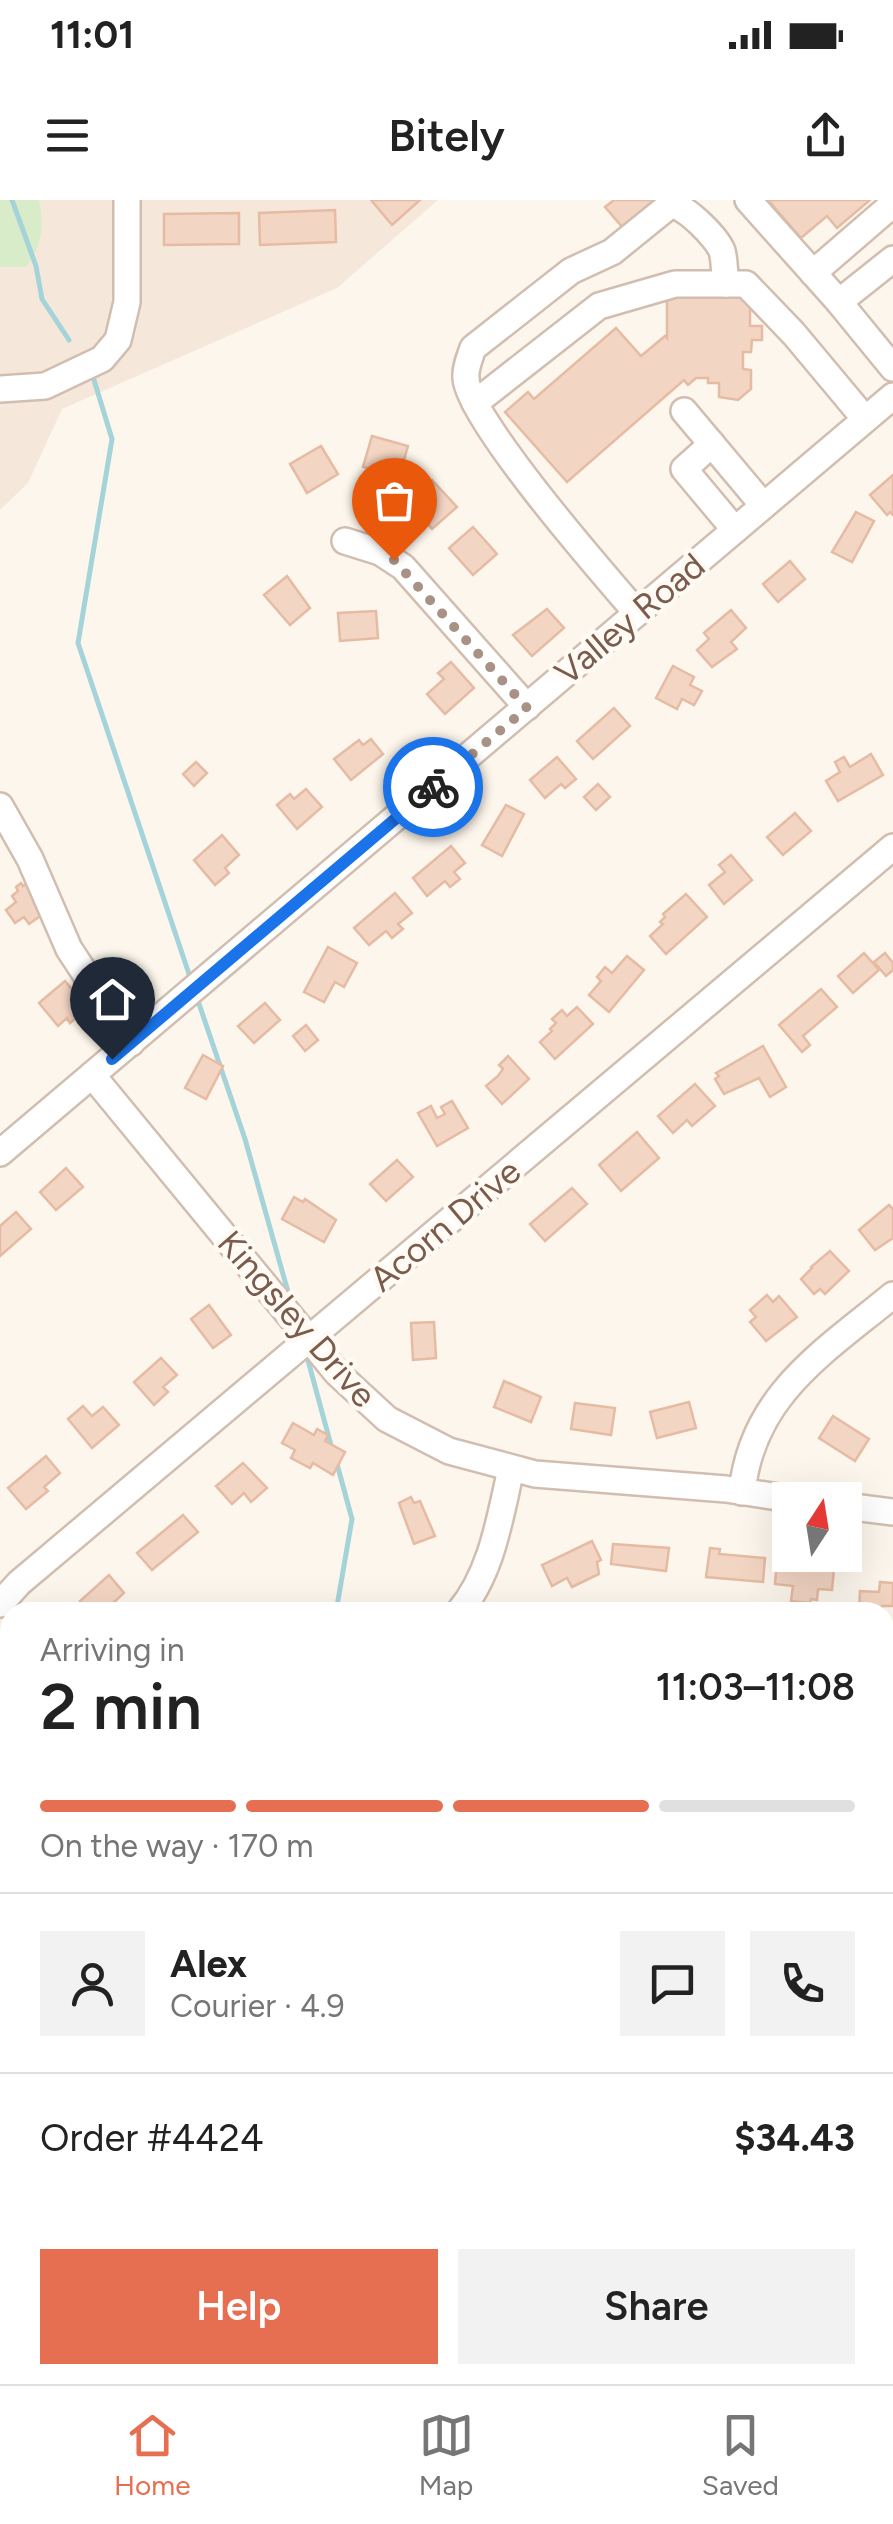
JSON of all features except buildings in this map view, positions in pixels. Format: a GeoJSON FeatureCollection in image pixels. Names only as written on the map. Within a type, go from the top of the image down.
{"type":"FeatureCollection","features":[{"type":"Feature","properties":{"kind":"street"},"geometry":{"type":"LineString","coordinates":[[0,389],[46,386],[102,359],[118,340],[127,302],[127,200]]}},
{"type":"Feature","properties":{"kind":"street"},"geometry":{"type":"LineString","coordinates":[[748,200],[893,368]]}},
{"type":"Feature","properties":{"kind":"street"},"geometry":{"type":"LineString","coordinates":[[813,273],[893,204]]}},
{"type":"Feature","properties":{"kind":"street"},"geometry":{"type":"LineString","coordinates":[[636,614],[546,505],[475,404],[466,380],[473,348],[570,271],[612,252],[670,205],[685,208],[722,250],[726,284]]}},
{"type":"Feature","properties":{"kind":"street"},"geometry":{"type":"LineString","coordinates":[[839,302],[893,259]]}},
{"type":"Feature","properties":{"kind":"street"},"geometry":{"type":"LineString","coordinates":[[475,404],[599,306],[674,284],[746,284],[794,334],[865,420]]}},
{"type":"Feature","properties":{"kind":"street","name":"Valley Road"},"geometry":{"type":"LineString","coordinates":[[0,1153],[893,396]]}},
{"type":"Feature","properties":{"kind":"street"},"geometry":{"type":"LineString","coordinates":[[684,411],[763,505]]}},
{"type":"Feature","properties":{"kind":"street"},"geometry":{"type":"LineString","coordinates":[[712,444],[684,469],[735,530]]}},
{"type":"Feature","properties":{"kind":"street"},"geometry":{"type":"LineString","coordinates":[[345,541],[380,552],[403,568],[527,708]]}},
{"type":"Feature","properties":{"kind":"street"},"geometry":{"type":"LineString","coordinates":[[0,806],[30,859],[69,949],[130,1043]]}},
{"type":"Feature","properties":{"kind":"street","name":"Acorn Drive"},"geometry":{"type":"LineString","coordinates":[[2,1602],[19,1583],[893,847]]}},
{"type":"Feature","properties":{"kind":"street","name":"Kingsley Drive"},"geometry":{"type":"LineString","coordinates":[[92,1075],[351,1388],[387,1419],[449,1451],[511,1469],[772,1496]]}},
{"type":"Feature","properties":{"kind":"street"},"geometry":{"type":"LineString","coordinates":[[742,1492],[752,1442],[778,1398],[806,1368],[893,1296]]}},
{"type":"Feature","properties":{"kind":"street"},"geometry":{"type":"LineString","coordinates":[[466,1602],[488,1559],[511,1469]]}},
{"type":"Feature","properties":{"kind":"street"},"geometry":{"type":"LineString","coordinates":[[862,1508],[893,1512]]}},
{"type":"Feature","properties":{"kind":"shaded area"},"geometry":{"type":"Polygon","coordinates":[[[0,200],[438,200],[337,288],[62,409],[28,483],[0,510],[0,200]]]}},
{"type":"Feature","properties":{"kind":"green space"},"geometry":{"type":"Polygon","coordinates":[[[0,200],[39,200],[41,235],[26,267],[0,267],[0,200]]]}},
{"type":"Feature","properties":{"kind":"waterway"},"geometry":{"type":"LineString","coordinates":[[12,200],[36,266],[42,299],[69,340]]}},
{"type":"Feature","properties":{"kind":"waterway"},"geometry":{"type":"LineString","coordinates":[[94,380],[112,439],[78,643],[191,980]]}},
{"type":"Feature","properties":{"kind":"waterway"},"geometry":{"type":"LineString","coordinates":[[196,995],[245,1139],[290,1299]]}},
{"type":"Feature","properties":{"kind":"waterway"},"geometry":{"type":"LineString","coordinates":[[306,1353],[332,1449]]}},
{"type":"Feature","properties":{"kind":"waterway"},"geometry":{"type":"LineString","coordinates":[[337,1464],[352,1519],[338,1602]]}},
{"type":"Feature","properties":{"kind":"way so far"},"geometry":{"type":"LineString","coordinates":[[394,560],[527,708],[433,787]]}},
{"type":"Feature","properties":{"kind":"route"},"geometry":{"type":"LineString","coordinates":[[112,1059],[433,787]]}}]}
